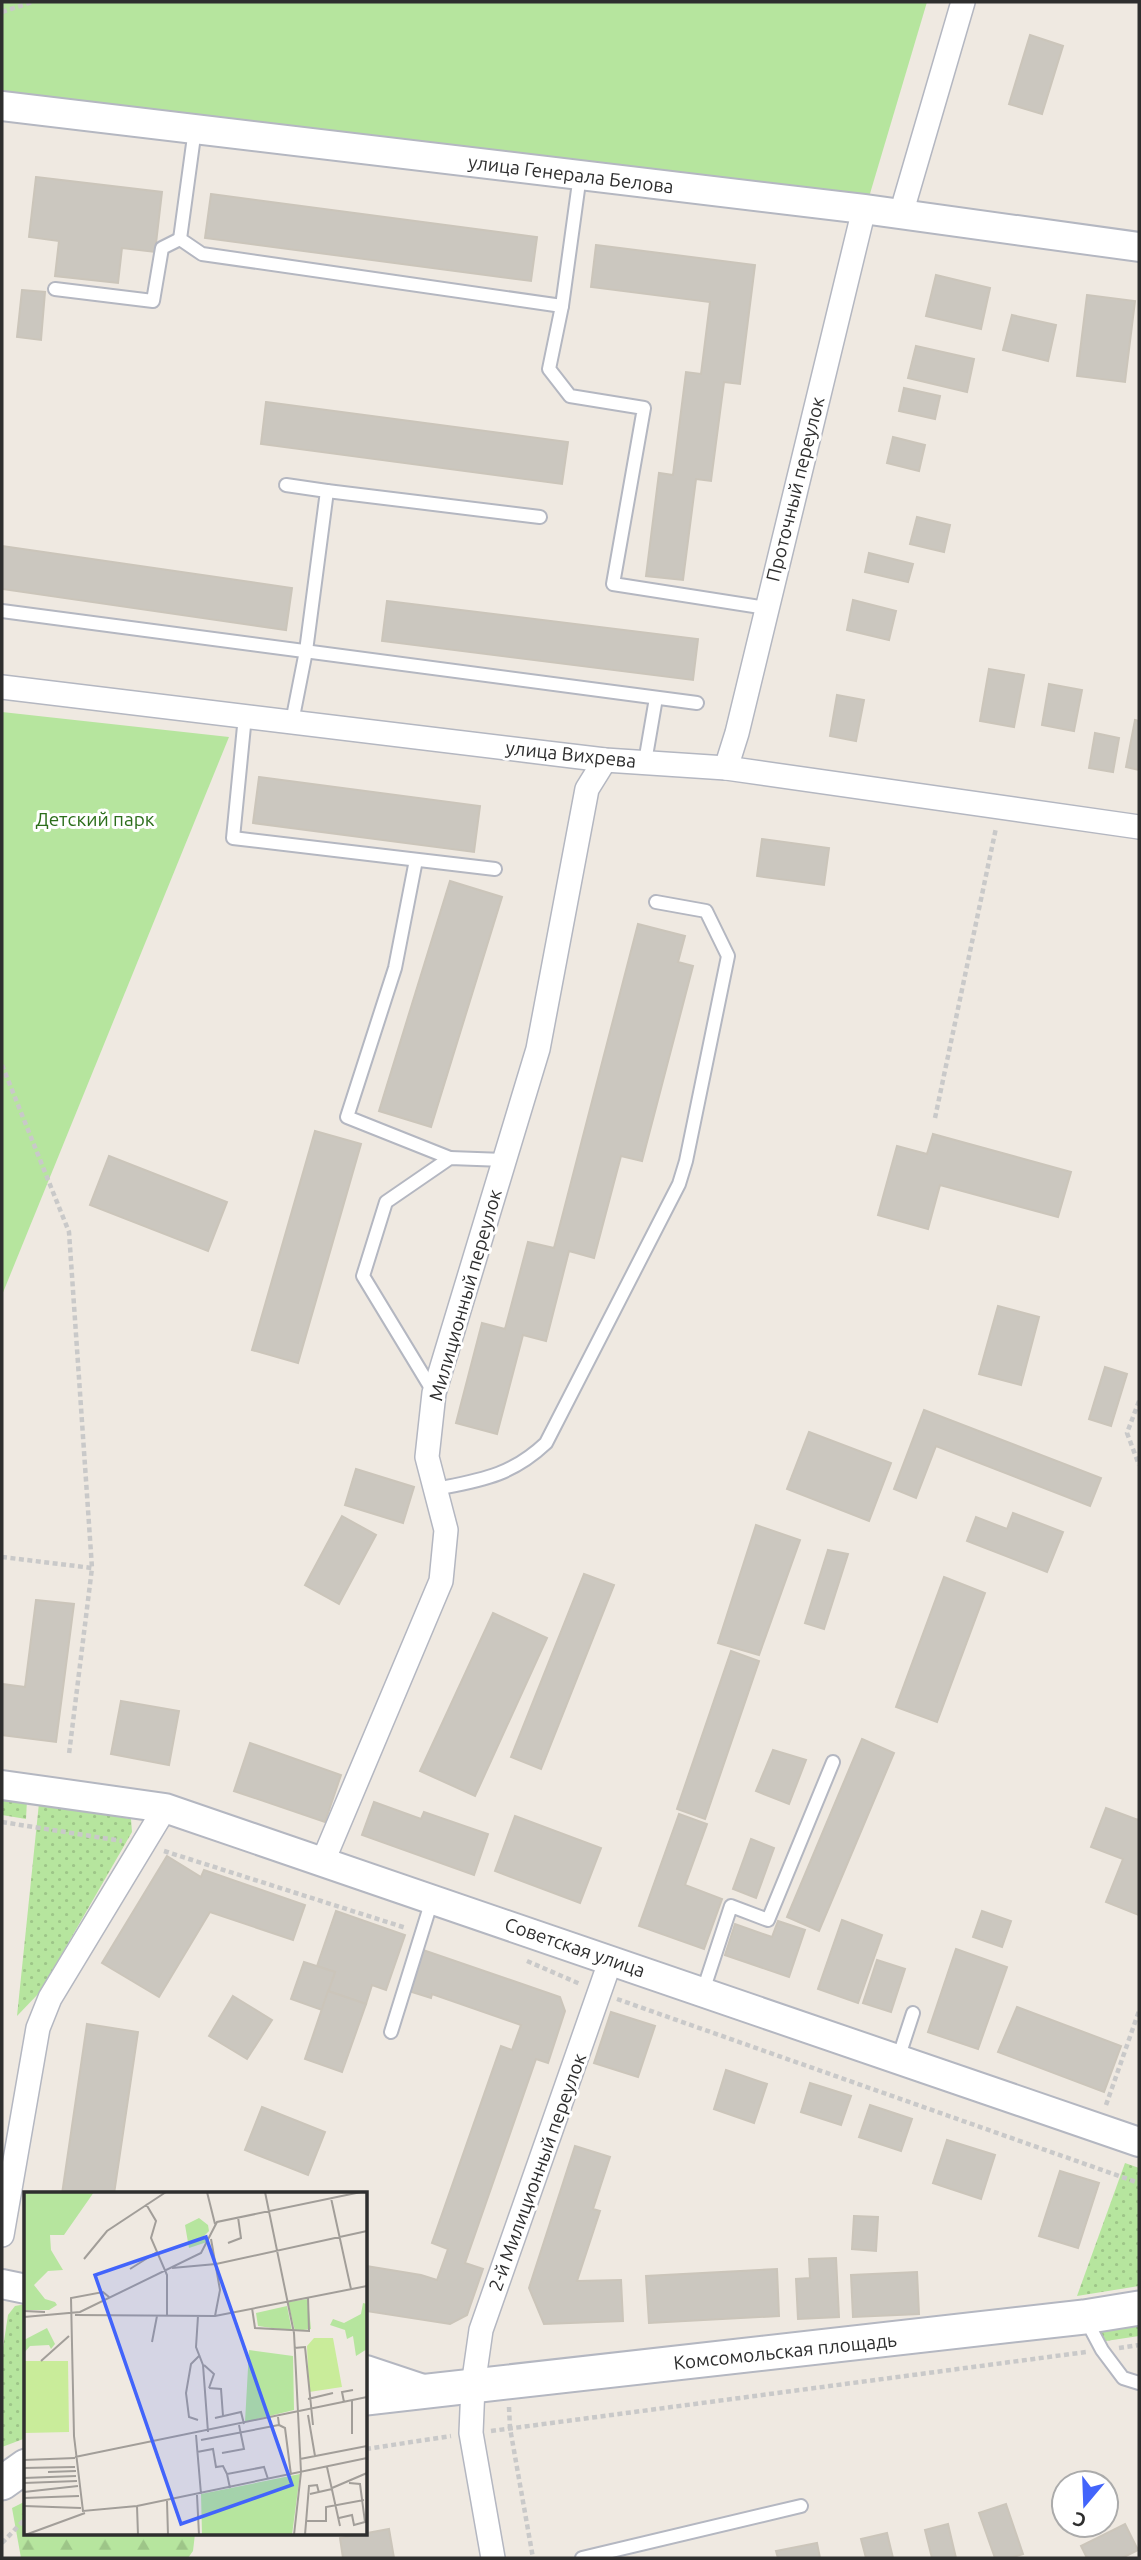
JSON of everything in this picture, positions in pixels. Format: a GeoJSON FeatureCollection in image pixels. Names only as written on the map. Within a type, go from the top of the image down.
{"type":"FeatureCollection","features":[{"type":"Feature","properties":{"kind":"main road","name":"Комсомольская площадь"},"geometry":{"type":"LineString","coordinates":[[368,2398],[1084,2317],[1139,2308]]}},
{"type":"Feature","properties":{"kind":"main road"},"geometry":{"type":"LineString","coordinates":[[2,2483],[24,2467]]}},
{"type":"Feature","properties":{"kind":"street"},"geometry":{"type":"LineString","coordinates":[[901,214],[962,2]]}},
{"type":"Feature","properties":{"kind":"street","name":"улица Генерала Белова"},"geometry":{"type":"LineString","coordinates":[[2,106],[864,209],[1139,247]]}},
{"type":"Feature","properties":{"kind":"street","name":"Проточный переулок"},"geometry":{"type":"LineString","coordinates":[[726,768],[737,733],[864,209]]}},
{"type":"Feature","properties":{"kind":"street","name":"улица Вихрева"},"geometry":{"type":"LineString","coordinates":[[2,687],[605,760],[726,768],[1139,827]]}},
{"type":"Feature","properties":{"kind":"street","name":"Милиционный переулок"},"geometry":{"type":"LineString","coordinates":[[323,1861],[440,1581],[446,1530],[427,1457],[434,1393],[538,1049],[587,789],[605,760]]}},
{"type":"Feature","properties":{"kind":"street","name":"Советская улица"},"geometry":{"type":"LineString","coordinates":[[2,1785],[165,1808],[323,1861],[430,1908],[611,1959],[1139,2142]]}},
{"type":"Feature","properties":{"kind":"street"},"geometry":{"type":"LineString","coordinates":[[2,2235],[38,2028],[50,1998],[165,1808]]}},
{"type":"Feature","properties":{"kind":"street","name":"2-й Милиционный переулок"},"geometry":{"type":"LineString","coordinates":[[493,2558],[471,2433],[473,2386],[481,2330],[611,1959]]}},
{"type":"Feature","properties":{"kind":"street"},"geometry":{"type":"LineString","coordinates":[[2,2284],[24,2289]]}},
{"type":"Feature","properties":{"kind":"street"},"geometry":{"type":"LineString","coordinates":[[368,2371],[431,2391]]}},
{"type":"Feature","properties":{"kind":"lane"},"geometry":{"type":"LineString","coordinates":[[180,239],[195,129]]}},
{"type":"Feature","properties":{"kind":"lane"},"geometry":{"type":"LineString","coordinates":[[580,175],[562,306],[549,369],[570,396],[644,408],[613,584],[766,608]]}},
{"type":"Feature","properties":{"kind":"lane"},"geometry":{"type":"LineString","coordinates":[[55,289],[153,301],[162,248],[180,239]]}},
{"type":"Feature","properties":{"kind":"lane"},"geometry":{"type":"LineString","coordinates":[[180,239],[202,254],[562,306]]}},
{"type":"Feature","properties":{"kind":"lane"},"geometry":{"type":"LineString","coordinates":[[286,485],[540,517]]}},
{"type":"Feature","properties":{"kind":"lane"},"geometry":{"type":"LineString","coordinates":[[292,722],[306,651],[327,491]]}},
{"type":"Feature","properties":{"kind":"lane"},"geometry":{"type":"LineString","coordinates":[[2,611],[697,703]]}},
{"type":"Feature","properties":{"kind":"lane"},"geometry":{"type":"LineString","coordinates":[[645,762],[656,698]]}},
{"type":"Feature","properties":{"kind":"lane"},"geometry":{"type":"LineString","coordinates":[[244,716],[233,838],[495,869]]}},
{"type":"Feature","properties":{"kind":"lane"},"geometry":{"type":"LineString","coordinates":[[416,860],[395,968],[347,1117],[450,1158],[504,1160]]}},
{"type":"Feature","properties":{"kind":"lane"},"geometry":{"type":"LineString","coordinates":[[436,1489],[493,1478],[531,1457],[546,1443],[679,1184],[728,956],[706,911],[656,902]]}},
{"type":"Feature","properties":{"kind":"lane"},"geometry":{"type":"LineString","coordinates":[[434,1393],[363,1276],[386,1202],[450,1158]]}},
{"type":"Feature","properties":{"kind":"lane"},"geometry":{"type":"LineString","coordinates":[[703,1991],[730,1906],[768,1920],[833,1762]]}},
{"type":"Feature","properties":{"kind":"lane"},"geometry":{"type":"LineString","coordinates":[[391,2032],[430,1908]]}},
{"type":"Feature","properties":{"kind":"lane"},"geometry":{"type":"LineString","coordinates":[[898,2059],[913,2013]]}},
{"type":"Feature","properties":{"kind":"lane"},"geometry":{"type":"LineString","coordinates":[[1084,2317],[1102,2350],[1123,2378],[1139,2382]]}},
{"type":"Feature","properties":{"kind":"lane"},"geometry":{"type":"LineString","coordinates":[[582,2558],[801,2506]]}},
{"type":"Feature","properties":{"kind":"path"},"geometry":{"type":"LineString","coordinates":[[2,12],[32,2]]}},
{"type":"Feature","properties":{"kind":"path"},"geometry":{"type":"LineString","coordinates":[[934,1118],[1000,806]]}},
{"type":"Feature","properties":{"kind":"path"},"geometry":{"type":"LineString","coordinates":[[2,1065],[69,1232],[92,1568],[69,1755]]}},
{"type":"Feature","properties":{"kind":"path"},"geometry":{"type":"LineString","coordinates":[[1139,1401],[1127,1433],[1139,1465]]}},
{"type":"Feature","properties":{"kind":"path"},"geometry":{"type":"LineString","coordinates":[[2,1557],[92,1568]]}},
{"type":"Feature","properties":{"kind":"path"},"geometry":{"type":"LineString","coordinates":[[2,1822],[145,1845],[413,1930],[430,1908]]}},
{"type":"Feature","properties":{"kind":"path"},"geometry":{"type":"LineString","coordinates":[[526,1960],[599,1993],[1139,2183]]}},
{"type":"Feature","properties":{"kind":"path"},"geometry":{"type":"LineString","coordinates":[[1104,2109],[1139,2011]]}},
{"type":"Feature","properties":{"kind":"path"},"geometry":{"type":"LineString","coordinates":[[368,2449],[1139,2345]]}},
{"type":"Feature","properties":{"kind":"path"},"geometry":{"type":"LineString","coordinates":[[508,2382],[510,2428],[533,2558]]}},
{"type":"Feature","properties":{"kind":"path"},"geometry":{"type":"LineString","coordinates":[[2,2543],[24,2520]]}},
{"type":"Feature","properties":{"kind":"green space"},"geometry":{"type":"Polygon","coordinates":[[[2,2],[927,2],[869,197],[2,95],[2,2]]]}},
{"type":"Feature","properties":{"kind":"green space","name":"Детский парк"},"geometry":{"type":"Polygon","coordinates":[[[2,712],[229,737],[2,1295],[2,712]]]}},
{"type":"Feature","properties":{"kind":"green space"},"geometry":{"type":"Polygon","coordinates":[[[2,1797],[27,1800],[26,1819],[2,1815],[2,1797]]]}},
{"type":"Feature","properties":{"kind":"green space"},"geometry":{"type":"Polygon","coordinates":[[[39,1803],[131,1819],[132,1832],[40,1992],[17,2016],[39,1803]]]}},
{"type":"Feature","properties":{"kind":"green space"},"geometry":{"type":"Polygon","coordinates":[[[1125,2163],[1139,2168],[1139,2286],[1077,2296],[1125,2163]]]}},
{"type":"Feature","properties":{"kind":"green space"},"geometry":{"type":"Polygon","coordinates":[[[24,2304],[24,2439],[2,2447],[2,2354],[8,2315],[15,2306],[24,2304]]]}},
{"type":"Feature","properties":{"kind":"green space"},"geometry":{"type":"Polygon","coordinates":[[[1139,2322],[1139,2336],[1106,2341],[1098,2328],[1139,2322]]]}},
{"type":"Feature","properties":{"kind":"green space"},"geometry":{"type":"Polygon","coordinates":[[[24,2502],[24,2536],[195,2536],[193,2551],[188,2558],[21,2558],[12,2508],[24,2502]]]}},
{"type":"Feature","properties":{"kind":"building"},"geometry":{"type":"Polygon","coordinates":[[[1030,35],[1063,46],[1042,114],[1009,104],[1030,35]]]}},
{"type":"Feature","properties":{"kind":"building"},"geometry":{"type":"Polygon","coordinates":[[[36,177],[162,192],[155,252],[122,248],[118,283],[55,276],[59,241],[29,237],[36,177]]]}},
{"type":"Feature","properties":{"kind":"building"},"geometry":{"type":"Polygon","coordinates":[[[211,194],[537,237],[531,281],[205,238],[211,194]]]}},
{"type":"Feature","properties":{"kind":"building"},"geometry":{"type":"Polygon","coordinates":[[[596,245],[755,265],[740,384],[724,382],[711,481],[696,479],[683,580],[646,576],[659,473],[673,475],[686,372],[701,374],[710,302],[591,287],[596,245]]]}},
{"type":"Feature","properties":{"kind":"building"},"geometry":{"type":"Polygon","coordinates":[[[936,275],[990,288],[981,329],[926,316],[936,275]]]}},
{"type":"Feature","properties":{"kind":"building"},"geometry":{"type":"Polygon","coordinates":[[[22,290],[45,292],[41,340],[17,337],[22,290]]]}},
{"type":"Feature","properties":{"kind":"building"},"geometry":{"type":"Polygon","coordinates":[[[1087,295],[1135,301],[1125,382],[1077,376],[1087,295]]]}},
{"type":"Feature","properties":{"kind":"building"},"geometry":{"type":"Polygon","coordinates":[[[1012,315],[1056,325],[1048,361],[1003,350],[1012,315]]]}},
{"type":"Feature","properties":{"kind":"building"},"geometry":{"type":"Polygon","coordinates":[[[916,346],[974,359],[967,392],[908,378],[916,346]]]}},
{"type":"Feature","properties":{"kind":"building"},"geometry":{"type":"Polygon","coordinates":[[[904,388],[940,396],[935,419],[899,411],[904,388]]]}},
{"type":"Feature","properties":{"kind":"building"},"geometry":{"type":"Polygon","coordinates":[[[266,402],[568,442],[562,484],[261,444],[266,402]]]}},
{"type":"Feature","properties":{"kind":"building"},"geometry":{"type":"Polygon","coordinates":[[[893,437],[925,445],[919,471],[887,463],[893,437]]]}},
{"type":"Feature","properties":{"kind":"building"},"geometry":{"type":"Polygon","coordinates":[[[917,517],[950,525],[944,552],[910,544],[917,517]]]}},
{"type":"Feature","properties":{"kind":"building"},"geometry":{"type":"Polygon","coordinates":[[[2,546],[292,588],[286,630],[2,589],[2,546]]]}},
{"type":"Feature","properties":{"kind":"building"},"geometry":{"type":"Polygon","coordinates":[[[869,553],[913,564],[908,582],[865,572],[869,553]]]}},
{"type":"Feature","properties":{"kind":"building"},"geometry":{"type":"Polygon","coordinates":[[[853,600],[896,611],[889,640],[847,630],[853,600]]]}},
{"type":"Feature","properties":{"kind":"building"},"geometry":{"type":"Polygon","coordinates":[[[387,601],[698,639],[693,680],[382,641],[387,601]]]}},
{"type":"Feature","properties":{"kind":"building"},"geometry":{"type":"Polygon","coordinates":[[[989,669],[1024,675],[1014,727],[980,721],[989,669]]]}},
{"type":"Feature","properties":{"kind":"building"},"geometry":{"type":"Polygon","coordinates":[[[1049,684],[1082,690],[1074,731],[1042,725],[1049,684]]]}},
{"type":"Feature","properties":{"kind":"building"},"geometry":{"type":"Polygon","coordinates":[[[837,695],[864,700],[856,741],[830,736],[837,695]]]}},
{"type":"Feature","properties":{"kind":"building"},"geometry":{"type":"Polygon","coordinates":[[[1135,720],[1139,721],[1139,770],[1126,767],[1135,720]]]}},
{"type":"Feature","properties":{"kind":"building"},"geometry":{"type":"Polygon","coordinates":[[[1095,733],[1119,738],[1113,772],[1089,768],[1095,733]]]}},
{"type":"Feature","properties":{"kind":"building"},"geometry":{"type":"Polygon","coordinates":[[[259,777],[480,806],[474,852],[253,823],[259,777]]]}},
{"type":"Feature","properties":{"kind":"building"},"geometry":{"type":"Polygon","coordinates":[[[762,839],[829,848],[824,885],[757,876],[762,839]]]}},
{"type":"Feature","properties":{"kind":"building"},"geometry":{"type":"Polygon","coordinates":[[[450,881],[502,897],[431,1127],[379,1111],[450,881]]]}},
{"type":"Feature","properties":{"kind":"building"},"geometry":{"type":"Polygon","coordinates":[[[638,924],[685,936],[678,962],[693,966],[642,1161],[621,1156],[594,1258],[569,1251],[546,1341],[523,1335],[497,1434],[456,1423],[482,1323],[505,1329],[528,1242],[554,1248],[638,924]]]}},
{"type":"Feature","properties":{"kind":"building"},"geometry":{"type":"Polygon","coordinates":[[[315,1131],[361,1144],[298,1363],[252,1350],[315,1131]]]}},
{"type":"Feature","properties":{"kind":"building"},"geometry":{"type":"Polygon","coordinates":[[[933,1134],[1071,1172],[1058,1217],[940,1185],[928,1229],[878,1215],[897,1146],[927,1154],[933,1134]]]}},
{"type":"Feature","properties":{"kind":"building"},"geometry":{"type":"Polygon","coordinates":[[[109,1156],[227,1202],[208,1251],[90,1205],[109,1156]]]}},
{"type":"Feature","properties":{"kind":"building"},"geometry":{"type":"Polygon","coordinates":[[[998,1306],[1039,1317],[1021,1385],[979,1374],[998,1306]]]}},
{"type":"Feature","properties":{"kind":"building"},"geometry":{"type":"Polygon","coordinates":[[[1105,1367],[1127,1374],[1111,1426],[1089,1419],[1105,1367]]]}},
{"type":"Feature","properties":{"kind":"building"},"geometry":{"type":"Polygon","coordinates":[[[924,1410],[1101,1478],[1090,1506],[936,1446],[916,1498],[894,1489],[924,1410]]]}},
{"type":"Feature","properties":{"kind":"building"},"geometry":{"type":"Polygon","coordinates":[[[809,1432],[891,1463],[869,1521],[787,1489],[809,1432]]]}},
{"type":"Feature","properties":{"kind":"building"},"geometry":{"type":"Polygon","coordinates":[[[356,1469],[414,1487],[403,1523],[345,1505],[356,1469]]]}},
{"type":"Feature","properties":{"kind":"building"},"geometry":{"type":"Polygon","coordinates":[[[1013,1513],[1063,1532],[1047,1572],[967,1541],[976,1517],[1007,1529],[1013,1513]]]}},
{"type":"Feature","properties":{"kind":"building"},"geometry":{"type":"Polygon","coordinates":[[[342,1516],[376,1535],[339,1604],[305,1585],[342,1516]]]}},
{"type":"Feature","properties":{"kind":"building"},"geometry":{"type":"Polygon","coordinates":[[[756,1525],[800,1540],[759,1655],[718,1643],[756,1525]]]}},
{"type":"Feature","properties":{"kind":"building"},"geometry":{"type":"Polygon","coordinates":[[[828,1550],[848,1554],[824,1629],[805,1623],[828,1550]]]}},
{"type":"Feature","properties":{"kind":"building"},"geometry":{"type":"Polygon","coordinates":[[[584,1574],[614,1585],[541,1769],[511,1757],[584,1574]]]}},
{"type":"Feature","properties":{"kind":"building"},"geometry":{"type":"Polygon","coordinates":[[[944,1577],[985,1593],[937,1722],[896,1707],[944,1577]]]}},
{"type":"Feature","properties":{"kind":"building"},"geometry":{"type":"Polygon","coordinates":[[[36,1600],[74,1604],[56,1742],[2,1735],[2,1684],[25,1687],[36,1600]]]}},
{"type":"Feature","properties":{"kind":"building"},"geometry":{"type":"Polygon","coordinates":[[[493,1613],[547,1638],[475,1796],[420,1771],[493,1613]]]}},
{"type":"Feature","properties":{"kind":"building"},"geometry":{"type":"Polygon","coordinates":[[[731,1651],[759,1661],[705,1819],[677,1809],[731,1651]]]}},
{"type":"Feature","properties":{"kind":"building"},"geometry":{"type":"Polygon","coordinates":[[[121,1701],[179,1711],[169,1765],[111,1754],[121,1701]]]}},
{"type":"Feature","properties":{"kind":"building"},"geometry":{"type":"Polygon","coordinates":[[[862,1739],[894,1753],[819,1931],[787,1917],[862,1739]]]}},
{"type":"Feature","properties":{"kind":"building"},"geometry":{"type":"Polygon","coordinates":[[[250,1743],[341,1775],[325,1822],[234,1791],[250,1743]]]}},
{"type":"Feature","properties":{"kind":"building"},"geometry":{"type":"Polygon","coordinates":[[[773,1750],[806,1760],[789,1804],[756,1791],[773,1750]]]}},
{"type":"Feature","properties":{"kind":"building"},"geometry":{"type":"Polygon","coordinates":[[[374,1802],[421,1819],[424,1812],[488,1834],[474,1875],[362,1835],[374,1802]]]}},
{"type":"Feature","properties":{"kind":"building"},"geometry":{"type":"Polygon","coordinates":[[[1106,1808],[1138,1820],[1139,1818],[1139,1915],[1106,1902],[1123,1859],[1091,1847],[1106,1808]]]}},
{"type":"Feature","properties":{"kind":"building"},"geometry":{"type":"Polygon","coordinates":[[[679,1814],[707,1824],[685,1885],[722,1899],[704,1949],[639,1926],[679,1814]]]}},
{"type":"Feature","properties":{"kind":"building"},"geometry":{"type":"Polygon","coordinates":[[[515,1816],[601,1848],[580,1903],[495,1871],[515,1816]]]}},
{"type":"Feature","properties":{"kind":"building"},"geometry":{"type":"Polygon","coordinates":[[[751,1839],[774,1848],[756,1898],[733,1889],[751,1839]]]}},
{"type":"Feature","properties":{"kind":"building"},"geometry":{"type":"Polygon","coordinates":[[[167,1856],[201,1877],[204,1870],[305,1905],[293,1940],[210,1912],[159,1997],[102,1963],[167,1856]]]}},
{"type":"Feature","properties":{"kind":"building"},"geometry":{"type":"Polygon","coordinates":[[[336,1911],[405,1935],[386,1990],[372,1985],[366,2004],[328,1991],[335,1972],[317,1966],[336,1911]]]}},
{"type":"Feature","properties":{"kind":"building"},"geometry":{"type":"Polygon","coordinates":[[[982,1911],[1011,1921],[1002,1947],[973,1937],[982,1911]]]}},
{"type":"Feature","properties":{"kind":"building"},"geometry":{"type":"Polygon","coordinates":[[[842,1920],[882,1935],[858,2003],[818,1989],[842,1920]]]}},
{"type":"Feature","properties":{"kind":"building"},"geometry":{"type":"Polygon","coordinates":[[[778,1921],[805,1930],[789,1977],[725,1955],[735,1924],[772,1937],[778,1921]]]}},
{"type":"Feature","properties":{"kind":"building"},"geometry":{"type":"Polygon","coordinates":[[[956,1949],[1007,1967],[978,2049],[928,2032],[956,1949]]]}},
{"type":"Feature","properties":{"kind":"building"},"geometry":{"type":"Polygon","coordinates":[[[423,1950],[560,1997],[565,2011],[548,2063],[536,2059],[465,2263],[483,2269],[467,2315],[450,2324],[368,2311],[368,2266],[437,2280],[448,2249],[432,2243],[501,2046],[512,2050],[521,2025],[432,1994],[431,1998],[409,1991],[423,1950]]]}},
{"type":"Feature","properties":{"kind":"building"},"geometry":{"type":"Polygon","coordinates":[[[877,1960],[905,1969],[891,2012],[863,2003],[877,1960]]]}},
{"type":"Feature","properties":{"kind":"building"},"geometry":{"type":"Polygon","coordinates":[[[304,1962],[335,1972],[322,2010],[291,1999],[304,1962]]]}},
{"type":"Feature","properties":{"kind":"building"},"geometry":{"type":"Polygon","coordinates":[[[328,1991],[366,2004],[342,2072],[305,2059],[328,1991]]]}},
{"type":"Feature","properties":{"kind":"building"},"geometry":{"type":"Polygon","coordinates":[[[233,1996],[272,2020],[247,2059],[209,2036],[233,1996]]]}},
{"type":"Feature","properties":{"kind":"building"},"geometry":{"type":"Polygon","coordinates":[[[1017,2007],[1121,2046],[1104,2092],[998,2052],[1017,2007]]]}},
{"type":"Feature","properties":{"kind":"building"},"geometry":{"type":"Polygon","coordinates":[[[611,2012],[655,2026],[638,2077],[594,2063],[611,2012]]]}},
{"type":"Feature","properties":{"kind":"building"},"geometry":{"type":"Polygon","coordinates":[[[87,2024],[138,2032],[114,2192],[62,2192],[87,2024]]]}},
{"type":"Feature","properties":{"kind":"building"},"geometry":{"type":"Polygon","coordinates":[[[726,2070],[767,2084],[754,2123],[714,2109],[726,2070]]]}},
{"type":"Feature","properties":{"kind":"building"},"geometry":{"type":"Polygon","coordinates":[[[810,2083],[851,2096],[841,2125],[801,2112],[810,2083]]]}},
{"type":"Feature","properties":{"kind":"building"},"geometry":{"type":"Polygon","coordinates":[[[870,2105],[912,2119],[901,2151],[859,2137],[870,2105]]]}},
{"type":"Feature","properties":{"kind":"building"},"geometry":{"type":"Polygon","coordinates":[[[262,2107],[325,2132],[308,2175],[245,2150],[262,2107]]]}},
{"type":"Feature","properties":{"kind":"building"},"geometry":{"type":"Polygon","coordinates":[[[947,2140],[995,2155],[981,2199],[933,2183],[947,2140]]]}},
{"type":"Feature","properties":{"kind":"building"},"geometry":{"type":"Polygon","coordinates":[[[575,2146],[610,2157],[593,2209],[600,2211],[577,2281],[621,2280],[623,2321],[544,2324],[529,2288],[575,2146]]]}},
{"type":"Feature","properties":{"kind":"building"},"geometry":{"type":"Polygon","coordinates":[[[1060,2171],[1099,2183],[1078,2248],[1039,2236],[1060,2171]]]}},
{"type":"Feature","properties":{"kind":"building"},"geometry":{"type":"Polygon","coordinates":[[[854,2216],[878,2217],[876,2251],[852,2249],[854,2216]]]}},
{"type":"Feature","properties":{"kind":"building"},"geometry":{"type":"Polygon","coordinates":[[[836,2258],[839,2317],[798,2319],[796,2279],[810,2278],[809,2259],[836,2258]]]}},
{"type":"Feature","properties":{"kind":"building"},"geometry":{"type":"Polygon","coordinates":[[[777,2269],[779,2316],[649,2323],[646,2276],[777,2269]]]}},
{"type":"Feature","properties":{"kind":"building"},"geometry":{"type":"Polygon","coordinates":[[[917,2272],[919,2314],[853,2317],[851,2275],[917,2272]]]}},
{"type":"Feature","properties":{"kind":"building"},"geometry":{"type":"Polygon","coordinates":[[[1006,2504],[1023,2554],[1010,2558],[995,2558],[979,2513],[1006,2504]]]}},
{"type":"Feature","properties":{"kind":"building"},"geometry":{"type":"Polygon","coordinates":[[[948,2524],[956,2558],[932,2558],[925,2530],[948,2524]]]}},
{"type":"Feature","properties":{"kind":"building"},"geometry":{"type":"Polygon","coordinates":[[[1125,2524],[1138,2550],[1122,2558],[1087,2558],[1081,2546],[1095,2539],[1120,2539],[1120,2526],[1125,2524]]]}},
{"type":"Feature","properties":{"kind":"building"},"geometry":{"type":"Polygon","coordinates":[[[389,2529],[394,2558],[343,2558],[340,2538],[368,2536],[368,2533],[389,2529]]]}},
{"type":"Feature","properties":{"kind":"building"},"geometry":{"type":"Polygon","coordinates":[[[887,2533],[893,2558],[866,2558],[861,2539],[887,2533]]]}},
{"type":"Feature","properties":{"kind":"building"},"geometry":{"type":"Polygon","coordinates":[[[817,2543],[820,2558],[778,2558],[776,2551],[817,2543]]]}}]}
